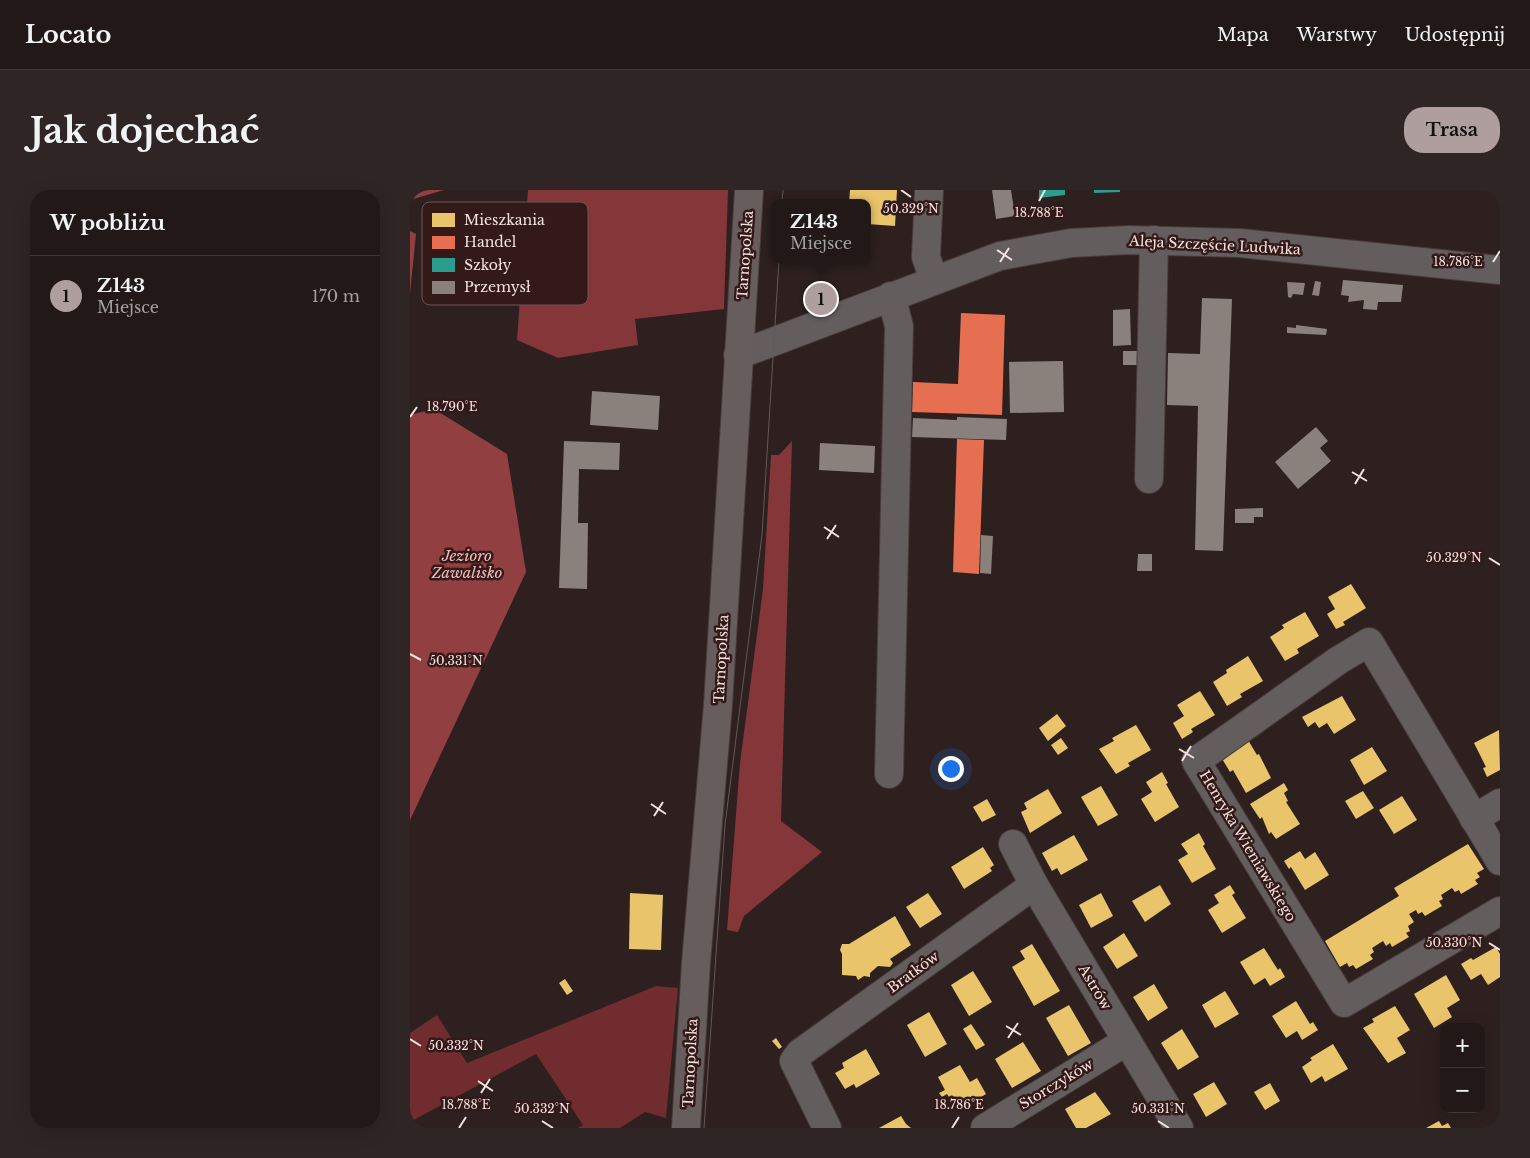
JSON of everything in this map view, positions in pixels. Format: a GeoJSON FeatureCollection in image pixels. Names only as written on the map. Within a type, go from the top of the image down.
{"type":"FeatureCollection","features":[{"type":"Feature","properties":{"kind":"main road","name":"Tarnopolska"},"geometry":{"type":"LineString","coordinates":[[686,1128],[696,963],[718,705],[748,190]]}},
{"type":"Feature","properties":{"kind":"street"},"geometry":{"type":"LineString","coordinates":[[928,190],[926,257],[934,280]]}},
{"type":"Feature","properties":{"kind":"street","name":"Aleja Szczęście Ludwika"},"geometry":{"type":"LineString","coordinates":[[738,355],[1000,256],[1071,243],[1154,240],[1264,245],[1500,270]]}},
{"type":"Feature","properties":{"kind":"street"},"geometry":{"type":"LineString","coordinates":[[1148,479],[1154,240]]}},
{"type":"Feature","properties":{"kind":"street"},"geometry":{"type":"LineString","coordinates":[[889,774],[899,326],[891,296]]}},
{"type":"Feature","properties":{"kind":"street","name":"Henryka Wieniawskiego"},"geometry":{"type":"LineString","coordinates":[[1500,862],[1369,642],[1339,660],[1196,761],[1344,1003],[1500,910]]}},
{"type":"Feature","properties":{"kind":"street"},"geometry":{"type":"LineString","coordinates":[[1474,819],[1500,803]]}},
{"type":"Feature","properties":{"kind":"street","name":"Astrów"},"geometry":{"type":"LineString","coordinates":[[1013,844],[1034,885],[1179,1128]]}},
{"type":"Feature","properties":{"kind":"street","name":"Bratków"},"geometry":{"type":"LineString","coordinates":[[828,1128],[794,1061],[800,1053],[1034,885]]}},
{"type":"Feature","properties":{"kind":"street","name":"Storczyków"},"geometry":{"type":"LineString","coordinates":[[985,1128],[1128,1041]]}},
{"type":"Feature","properties":{"kind":"shaded area"},"geometry":{"type":"Polygon","coordinates":[[[528,190],[728,190],[724,309],[635,319],[638,345],[558,358],[517,340],[520,305],[588,305],[588,202],[527,202],[528,190]]]}},
{"type":"Feature","properties":{"kind":"shaded area"},"geometry":{"type":"Polygon","coordinates":[[[792,441],[781,821],[822,852],[744,916],[738,932],[727,930],[740,763],[763,589],[771,455],[779,455],[792,441]]]}},
{"type":"Feature","properties":{"kind":"shaded area"},"geometry":{"type":"Polygon","coordinates":[[[656,986],[678,988],[666,1118],[645,1112],[620,1128],[578,1128],[583,1125],[536,1054],[410,1122],[410,1033],[437,1015],[467,1063],[656,986]]]}},
{"type":"Feature","properties":{"kind":"water"},"geometry":{"type":"Polygon","coordinates":[[[410,190],[444,190],[410,200],[410,190]]]}},
{"type":"Feature","properties":{"kind":"water"},"geometry":{"type":"Polygon","coordinates":[[[410,231],[416,234],[410,293],[410,231]]]}},
{"type":"Feature","properties":{"kind":"water","name":"Jezioro Zawalisko"},"geometry":{"type":"Polygon","coordinates":[[[434,409],[507,454],[526,572],[410,820],[410,415],[434,409]]]}},
{"type":"Feature","properties":{"kind":"building: Mieszkania"},"geometry":{"type":"Polygon","coordinates":[[[850,190],[897,190],[895,226],[871,224],[871,199],[849,199],[850,190]]]}},
{"type":"Feature","properties":{"kind":"building: Mieszkania"},"geometry":{"type":"Polygon","coordinates":[[[826,294],[828,301],[816,304],[814,297],[826,294]]]}},
{"type":"Feature","properties":{"kind":"building: Mieszkania"},"geometry":{"type":"Polygon","coordinates":[[[1351,584],[1366,608],[1343,622],[1345,625],[1336,629],[1327,614],[1335,609],[1328,597],[1351,584]]]}},
{"type":"Feature","properties":{"kind":"building: Mieszkania"},"geometry":{"type":"Polygon","coordinates":[[[1305,612],[1319,636],[1297,649],[1299,653],[1285,661],[1270,637],[1284,628],[1282,625],[1305,612]]]}},
{"type":"Feature","properties":{"kind":"building: Mieszkania"},"geometry":{"type":"Polygon","coordinates":[[[1248,656],[1263,681],[1240,694],[1242,697],[1227,706],[1213,682],[1227,673],[1226,670],[1248,656]]]}},
{"type":"Feature","properties":{"kind":"building: Mieszkania"},"geometry":{"type":"Polygon","coordinates":[[[1200,691],[1215,715],[1191,729],[1193,732],[1182,739],[1173,723],[1184,716],[1177,705],[1200,691]]]}},
{"type":"Feature","properties":{"kind":"building: Mieszkania"},"geometry":{"type":"Polygon","coordinates":[[[1342,696],[1356,720],[1334,734],[1327,723],[1319,728],[1315,722],[1308,727],[1302,717],[1342,696]]]}},
{"type":"Feature","properties":{"kind":"building: Mieszkania"},"geometry":{"type":"Polygon","coordinates":[[[1057,714],[1066,726],[1048,741],[1039,728],[1057,714]]]}},
{"type":"Feature","properties":{"kind":"building: Mieszkania"},"geometry":{"type":"Polygon","coordinates":[[[1136,725],[1151,750],[1128,763],[1130,766],[1116,774],[1099,749],[1114,741],[1112,738],[1136,725]]]}},
{"type":"Feature","properties":{"kind":"building: Mieszkania"},"geometry":{"type":"Polygon","coordinates":[[[1499,730],[1500,770],[1487,777],[1483,768],[1486,767],[1474,743],[1499,730]]]}},
{"type":"Feature","properties":{"kind":"building: Mieszkania"},"geometry":{"type":"Polygon","coordinates":[[[1061,738],[1068,748],[1058,755],[1051,745],[1061,738]]]}},
{"type":"Feature","properties":{"kind":"building: Mieszkania"},"geometry":{"type":"Polygon","coordinates":[[[1248,740],[1257,755],[1259,754],[1271,778],[1246,793],[1233,770],[1230,772],[1221,757],[1248,740]]]}},
{"type":"Feature","properties":{"kind":"building: Mieszkania"},"geometry":{"type":"Polygon","coordinates":[[[1372,747],[1387,771],[1364,785],[1350,760],[1372,747]]]}},
{"type":"Feature","properties":{"kind":"building: Mieszkania"},"geometry":{"type":"Polygon","coordinates":[[[1162,772],[1168,783],[1166,784],[1179,807],[1155,822],[1141,799],[1152,792],[1146,782],[1162,772]]]}},
{"type":"Feature","properties":{"kind":"building: Mieszkania"},"geometry":{"type":"Polygon","coordinates":[[[1284,783],[1288,790],[1284,793],[1288,801],[1286,802],[1300,824],[1276,839],[1271,832],[1269,834],[1262,817],[1260,819],[1250,804],[1284,783]]]}},
{"type":"Feature","properties":{"kind":"building: Mieszkania"},"geometry":{"type":"Polygon","coordinates":[[[1101,786],[1118,815],[1098,826],[1081,797],[1101,786]]]}},
{"type":"Feature","properties":{"kind":"building: Mieszkania"},"geometry":{"type":"Polygon","coordinates":[[[1048,789],[1062,813],[1030,833],[1021,812],[1027,809],[1024,803],[1048,789]]]}},
{"type":"Feature","properties":{"kind":"building: Mieszkania"},"geometry":{"type":"Polygon","coordinates":[[[1363,791],[1374,808],[1356,819],[1345,801],[1363,791]]]}},
{"type":"Feature","properties":{"kind":"building: Mieszkania"},"geometry":{"type":"Polygon","coordinates":[[[1402,796],[1417,820],[1394,834],[1379,810],[1402,796]]]}},
{"type":"Feature","properties":{"kind":"building: Mieszkania"},"geometry":{"type":"Polygon","coordinates":[[[987,799],[996,815],[982,822],[973,807],[987,799]]]}},
{"type":"Feature","properties":{"kind":"building: Mieszkania"},"geometry":{"type":"Polygon","coordinates":[[[1199,833],[1205,844],[1203,846],[1216,869],[1192,883],[1178,860],[1188,854],[1181,844],[1199,833]]]}},
{"type":"Feature","properties":{"kind":"building: Mieszkania"},"geometry":{"type":"Polygon","coordinates":[[[1074,835],[1088,860],[1061,875],[1057,868],[1052,871],[1042,853],[1074,835]]]}},
{"type":"Feature","properties":{"kind":"building: Mieszkania"},"geometry":{"type":"Polygon","coordinates":[[[1468,844],[1484,869],[1477,873],[1480,877],[1475,880],[1478,884],[1461,894],[1459,890],[1455,892],[1452,888],[1441,895],[1443,899],[1439,901],[1442,906],[1425,916],[1422,912],[1418,914],[1416,910],[1409,914],[1414,922],[1408,926],[1410,931],[1406,933],[1409,937],[1392,947],[1390,943],[1386,946],[1383,941],[1372,948],[1374,952],[1370,955],[1373,959],[1356,969],[1353,965],[1349,967],[1347,963],[1340,967],[1325,941],[1399,896],[1394,888],[1468,844]]]}},
{"type":"Feature","properties":{"kind":"building: Mieszkania"},"geometry":{"type":"Polygon","coordinates":[[[983,847],[994,865],[990,868],[992,871],[964,889],[951,867],[983,847]]]}},
{"type":"Feature","properties":{"kind":"building: Mieszkania"},"geometry":{"type":"Polygon","coordinates":[[[1300,851],[1305,859],[1315,852],[1329,875],[1305,890],[1291,867],[1289,869],[1284,861],[1300,851]]]}},
{"type":"Feature","properties":{"kind":"building: Mieszkania"},"geometry":{"type":"Polygon","coordinates":[[[1160,885],[1171,904],[1145,922],[1132,901],[1160,885]]]}},
{"type":"Feature","properties":{"kind":"building: Mieszkania"},"geometry":{"type":"Polygon","coordinates":[[[1230,885],[1235,893],[1232,895],[1246,918],[1222,933],[1208,910],[1219,903],[1214,895],[1230,885]]]}},
{"type":"Feature","properties":{"kind":"building: Mieszkania"},"geometry":{"type":"Polygon","coordinates":[[[630,893],[663,895],[661,950],[629,949],[630,893]]]}},
{"type":"Feature","properties":{"kind":"building: Mieszkania"},"geometry":{"type":"Polygon","coordinates":[[[928,893],[942,914],[920,928],[906,907],[928,893]]]}},
{"type":"Feature","properties":{"kind":"building: Mieszkania"},"geometry":{"type":"Polygon","coordinates":[[[1101,893],[1113,916],[1091,928],[1079,905],[1101,893]]]}},
{"type":"Feature","properties":{"kind":"building: Mieszkania"},"geometry":{"type":"Polygon","coordinates":[[[895,916],[911,945],[890,959],[893,963],[890,967],[878,966],[870,973],[870,977],[864,976],[858,980],[856,976],[842,975],[842,954],[840,950],[842,944],[849,944],[895,916]]]}},
{"type":"Feature","properties":{"kind":"building: Mieszkania"},"geometry":{"type":"Polygon","coordinates":[[[1124,933],[1138,956],[1117,969],[1103,947],[1124,933]]]}},
{"type":"Feature","properties":{"kind":"building: Mieszkania"},"geometry":{"type":"Polygon","coordinates":[[[1032,944],[1060,991],[1034,1006],[1012,967],[1025,959],[1020,951],[1032,944]]]}},
{"type":"Feature","properties":{"kind":"building: Mieszkania"},"geometry":{"type":"Polygon","coordinates":[[[1496,947],[1500,954],[1500,977],[1488,985],[1481,974],[1471,980],[1461,964],[1471,958],[1473,960],[1496,947]]]}},
{"type":"Feature","properties":{"kind":"building: Mieszkania"},"geometry":{"type":"Polygon","coordinates":[[[1264,948],[1278,970],[1280,968],[1285,977],[1270,986],[1265,978],[1254,985],[1240,962],[1264,948]]]}},
{"type":"Feature","properties":{"kind":"building: Mieszkania"},"geometry":{"type":"Polygon","coordinates":[[[973,971],[992,1002],[969,1016],[951,985],[973,971]]]}},
{"type":"Feature","properties":{"kind":"building: Mieszkania"},"geometry":{"type":"Polygon","coordinates":[[[1446,975],[1460,1000],[1447,1008],[1452,1017],[1434,1028],[1414,994],[1446,975]]]}},
{"type":"Feature","properties":{"kind":"building: Mieszkania"},"geometry":{"type":"Polygon","coordinates":[[[565,979],[573,991],[567,995],[559,983],[565,979]]]}},
{"type":"Feature","properties":{"kind":"building: Mieszkania"},"geometry":{"type":"Polygon","coordinates":[[[1154,984],[1168,1008],[1148,1021],[1133,997],[1154,984]]]}},
{"type":"Feature","properties":{"kind":"building: Mieszkania"},"geometry":{"type":"Polygon","coordinates":[[[1225,991],[1239,1014],[1215,1028],[1202,1005],[1225,991]]]}},
{"type":"Feature","properties":{"kind":"building: Mieszkania"},"geometry":{"type":"Polygon","coordinates":[[[1296,1001],[1310,1024],[1313,1022],[1318,1030],[1302,1040],[1297,1031],[1286,1038],[1272,1016],[1296,1001]]]}},
{"type":"Feature","properties":{"kind":"building: Mieszkania"},"geometry":{"type":"Polygon","coordinates":[[[1069,1005],[1091,1043],[1068,1056],[1046,1018],[1069,1005]]]}},
{"type":"Feature","properties":{"kind":"building: Mieszkania"},"geometry":{"type":"Polygon","coordinates":[[[1395,1006],[1410,1030],[1397,1038],[1406,1053],[1388,1063],[1363,1028],[1374,1022],[1372,1019],[1395,1006]]]}},
{"type":"Feature","properties":{"kind":"building: Mieszkania"},"geometry":{"type":"Polygon","coordinates":[[[929,1012],[947,1044],[925,1057],[907,1025],[929,1012]]]}},
{"type":"Feature","properties":{"kind":"building: Mieszkania"},"geometry":{"type":"Polygon","coordinates":[[[971,1024],[985,1045],[976,1050],[963,1029],[971,1024]]]}},
{"type":"Feature","properties":{"kind":"building: Mieszkania"},"geometry":{"type":"Polygon","coordinates":[[[1182,1029],[1199,1057],[1178,1070],[1161,1043],[1182,1029]]]}},
{"type":"Feature","properties":{"kind":"building: Mieszkania"},"geometry":{"type":"Polygon","coordinates":[[[776,1038],[782,1047],[779,1049],[772,1041],[776,1038]]]}},
{"type":"Feature","properties":{"kind":"building: Mieszkania"},"geometry":{"type":"Polygon","coordinates":[[[1023,1042],[1041,1071],[1012,1088],[995,1059],[1023,1042]]]}},
{"type":"Feature","properties":{"kind":"building: Mieszkania"},"geometry":{"type":"Polygon","coordinates":[[[1333,1044],[1348,1069],[1325,1082],[1322,1076],[1311,1083],[1302,1067],[1312,1060],[1310,1058],[1333,1044]]]}},
{"type":"Feature","properties":{"kind":"building: Mieszkania"},"geometry":{"type":"Polygon","coordinates":[[[866,1049],[880,1074],[856,1088],[854,1084],[845,1089],[835,1073],[844,1068],[842,1063],[866,1049]]]}},
{"type":"Feature","properties":{"kind":"building: Mieszkania"},"geometry":{"type":"Polygon","coordinates":[[[960,1065],[970,1082],[977,1078],[986,1094],[958,1111],[947,1094],[942,1097],[939,1093],[945,1090],[938,1077],[960,1065]]]}},
{"type":"Feature","properties":{"kind":"building: Mieszkania"},"geometry":{"type":"Polygon","coordinates":[[[1214,1082],[1227,1104],[1206,1117],[1193,1094],[1214,1082]]]}},
{"type":"Feature","properties":{"kind":"building: Mieszkania"},"geometry":{"type":"Polygon","coordinates":[[[1270,1083],[1280,1101],[1265,1110],[1254,1092],[1270,1083]]]}},
{"type":"Feature","properties":{"kind":"building: Mieszkania"},"geometry":{"type":"Polygon","coordinates":[[[1095,1092],[1111,1114],[1086,1128],[1076,1128],[1065,1109],[1095,1092]]]}},
{"type":"Feature","properties":{"kind":"building: Mieszkania"},"geometry":{"type":"Polygon","coordinates":[[[901,1116],[911,1128],[879,1128],[901,1116]]]}},
{"type":"Feature","properties":{"kind":"building: Mieszkania"},"geometry":{"type":"Polygon","coordinates":[[[1439,1121],[1442,1126],[1448,1123],[1451,1128],[1426,1128],[1439,1121]]]}},
{"type":"Feature","properties":{"kind":"building: Handel"},"geometry":{"type":"Polygon","coordinates":[[[961,313],[1005,315],[1002,415],[912,412],[913,382],[958,384],[961,313]]]}},
{"type":"Feature","properties":{"kind":"building: Handel"},"geometry":{"type":"Polygon","coordinates":[[[957,439],[984,440],[979,574],[953,572],[957,439]]]}},
{"type":"Feature","properties":{"kind":"building: Szkoły"},"geometry":{"type":"Polygon","coordinates":[[[1039,190],[1065,190],[1065,195],[1039,198],[1039,190]]]}},
{"type":"Feature","properties":{"kind":"building: Szkoły"},"geometry":{"type":"Polygon","coordinates":[[[1094,190],[1120,190],[1120,192],[1094,193],[1094,190]]]}},
{"type":"Feature","properties":{"kind":"building: Przemysł"},"geometry":{"type":"Polygon","coordinates":[[[992,190],[1011,190],[1015,216],[996,219],[992,190]]]}},
{"type":"Feature","properties":{"kind":"building: Przemysł"},"geometry":{"type":"Polygon","coordinates":[[[1343,280],[1403,285],[1401,302],[1378,302],[1377,310],[1363,309],[1364,300],[1348,302],[1349,296],[1341,295],[1343,280]]]}},
{"type":"Feature","properties":{"kind":"building: Przemysł"},"geometry":{"type":"Polygon","coordinates":[[[1315,281],[1321,282],[1319,296],[1312,295],[1315,281]]]}},
{"type":"Feature","properties":{"kind":"building: Przemysł"},"geometry":{"type":"Polygon","coordinates":[[[1287,282],[1305,283],[1303,295],[1293,294],[1291,298],[1288,297],[1287,282]]]}},
{"type":"Feature","properties":{"kind":"building: Przemysł"},"geometry":{"type":"Polygon","coordinates":[[[1202,298],[1232,299],[1223,551],[1195,550],[1198,406],[1167,405],[1168,353],[1200,354],[1202,298]]]}},
{"type":"Feature","properties":{"kind":"building: Przemysł"},"geometry":{"type":"Polygon","coordinates":[[[1130,309],[1131,345],[1113,346],[1113,310],[1130,309]]]}},
{"type":"Feature","properties":{"kind":"building: Przemysł"},"geometry":{"type":"Polygon","coordinates":[[[1296,325],[1327,329],[1326,335],[1287,333],[1287,327],[1296,328],[1296,325]]]}},
{"type":"Feature","properties":{"kind":"building: Przemysł"},"geometry":{"type":"Polygon","coordinates":[[[1123,351],[1141,351],[1141,365],[1123,365],[1123,351]]]}},
{"type":"Feature","properties":{"kind":"building: Przemysł"},"geometry":{"type":"Polygon","coordinates":[[[1063,361],[1064,412],[1010,413],[1009,362],[1063,361]]]}},
{"type":"Feature","properties":{"kind":"building: Przemysł"},"geometry":{"type":"Polygon","coordinates":[[[592,391],[660,396],[658,430],[590,425],[592,391]]]}},
{"type":"Feature","properties":{"kind":"building: Przemysł"},"geometry":{"type":"Polygon","coordinates":[[[957,417],[1007,419],[1006,440],[912,437],[913,418],[957,420],[957,417]]]}},
{"type":"Feature","properties":{"kind":"building: Przemysł"},"geometry":{"type":"Polygon","coordinates":[[[1316,427],[1328,441],[1320,448],[1331,461],[1298,489],[1275,462],[1316,427]]]}},
{"type":"Feature","properties":{"kind":"building: Przemysł"},"geometry":{"type":"Polygon","coordinates":[[[564,441],[620,443],[619,470],[579,469],[578,523],[588,523],[587,589],[559,588],[564,441]]]}},
{"type":"Feature","properties":{"kind":"building: Przemysł"},"geometry":{"type":"Polygon","coordinates":[[[820,443],[875,446],[874,473],[819,470],[820,443]]]}},
{"type":"Feature","properties":{"kind":"building: Przemysł"},"geometry":{"type":"Polygon","coordinates":[[[1263,508],[1263,517],[1254,517],[1254,523],[1235,523],[1235,509],[1263,508]]]}},
{"type":"Feature","properties":{"kind":"building: Przemysł"},"geometry":{"type":"Polygon","coordinates":[[[981,535],[993,536],[991,574],[980,573],[981,535]]]}},
{"type":"Feature","properties":{"kind":"building: Przemysł"},"geometry":{"type":"Polygon","coordinates":[[[1138,554],[1152,554],[1152,571],[1137,571],[1138,554]]]}},
{"type":"Feature","properties":{"kind":"tram line"},"geometry":{"type":"LineString","coordinates":[[782,199],[783,190]]}},
{"type":"Feature","properties":{"kind":"tram line"},"geometry":{"type":"LineString","coordinates":[[704,1128],[725,825],[762,535],[779,264]]}},
{"type":"Feature","properties":{"kind":"place","name":"Z143"},"geometry":{"type":"Point","coordinates":[821,299]}}]}
